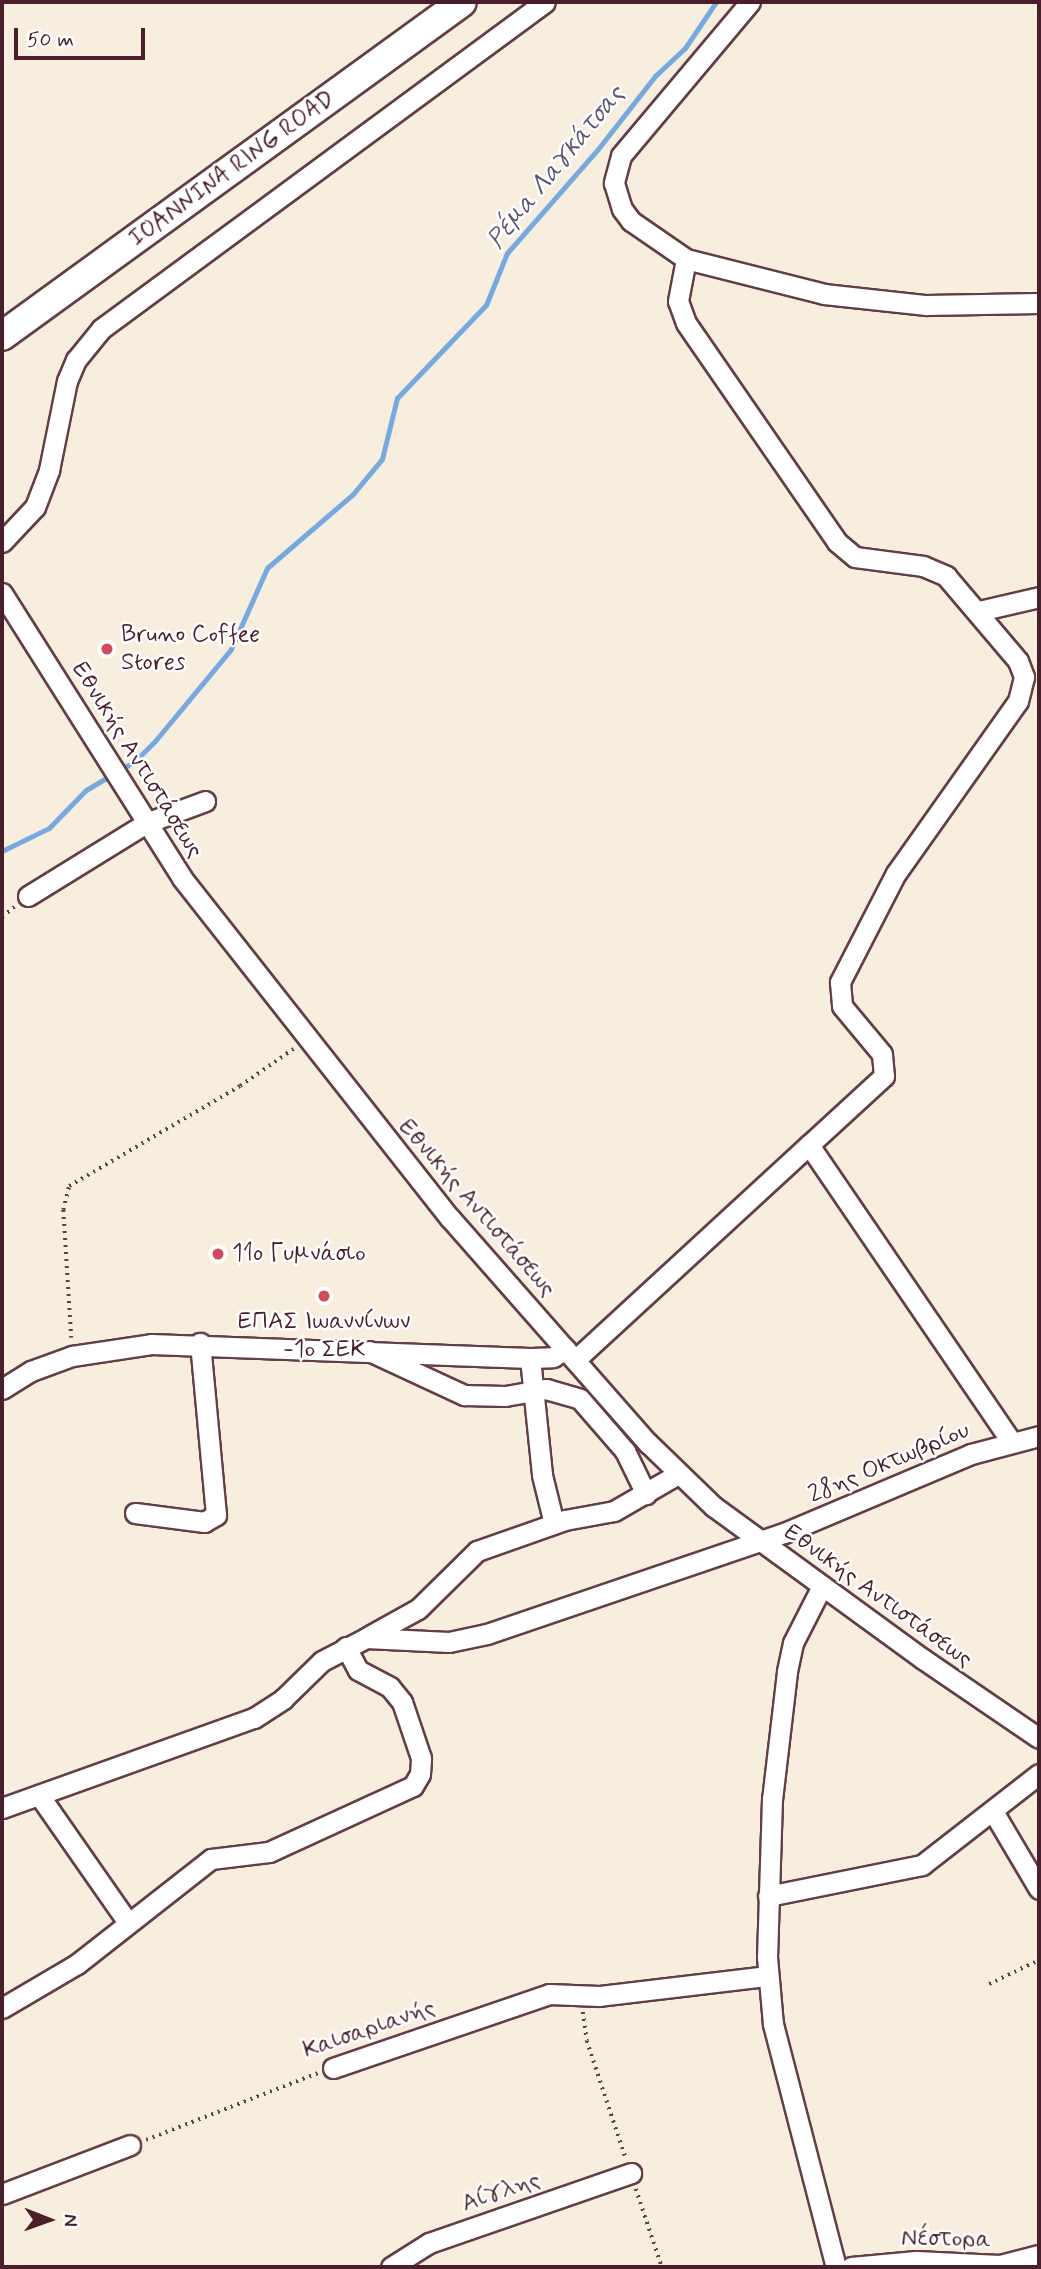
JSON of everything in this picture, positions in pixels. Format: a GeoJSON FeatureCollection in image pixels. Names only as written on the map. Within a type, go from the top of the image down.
{"type":"FeatureCollection","features":[{"type":"Feature","properties":{"kind":"highway","name":"IOANNINA RING ROAD"},"geometry":{"type":"LineString","coordinates":[[2,336],[462,2]]}},
{"type":"Feature","properties":{"kind":"street"},"geometry":{"type":"LineString","coordinates":[[2,542],[35,507],[49,470],[67,381],[82,352],[101,329],[545,2]]}},
{"type":"Feature","properties":{"kind":"street"},"geometry":{"type":"LineString","coordinates":[[750,2],[632,142],[616,170],[614,183],[622,209],[652,238],[686,259],[848,299],[950,305],[1039,303]]}},
{"type":"Feature","properties":{"kind":"street"},"geometry":{"type":"LineString","coordinates":[[2,1389],[31,1371],[72,1356],[137,1345],[200,1343],[530,1358],[570,1354],[884,1076],[882,1054],[842,1006],[840,982],[895,873],[1023,692],[1021,666],[953,582],[934,570],[855,557],[837,542],[686,323],[678,301],[686,259]]}},
{"type":"Feature","properties":{"kind":"street","name":"Εθνικής Αντιστάσεως"},"geometry":{"type":"LineString","coordinates":[[2,593],[110,758],[146,823],[182,878],[306,1039],[450,1218],[678,1474],[760,1541],[1039,1738]]}},
{"type":"Feature","properties":{"kind":"street"},"geometry":{"type":"LineString","coordinates":[[978,611],[1039,597]]}},
{"type":"Feature","properties":{"kind":"street"},"geometry":{"type":"LineString","coordinates":[[28,896],[146,823],[205,801]]}},
{"type":"Feature","properties":{"kind":"street"},"geometry":{"type":"LineString","coordinates":[[808,1145],[1011,1441]]}},
{"type":"Feature","properties":{"kind":"street"},"geometry":{"type":"LineString","coordinates":[[135,1513],[204,1522],[216,1515],[200,1343]]}},
{"type":"Feature","properties":{"kind":"street"},"geometry":{"type":"LineString","coordinates":[[365,1349],[454,1393],[485,1397],[534,1391],[561,1391],[590,1407],[625,1451],[646,1494]]}},
{"type":"Feature","properties":{"kind":"street"},"geometry":{"type":"LineString","coordinates":[[530,1358],[542,1475],[554,1524]]}},
{"type":"Feature","properties":{"kind":"street","name":"28ης Οκτωβρίου"},"geometry":{"type":"LineString","coordinates":[[366,1637],[463,1641],[760,1541],[914,1475],[1011,1441],[1039,1436]]}},
{"type":"Feature","properties":{"kind":"street"},"geometry":{"type":"LineString","coordinates":[[2,1808],[254,1718],[283,1699],[322,1661],[418,1609],[477,1551],[554,1524],[614,1511],[678,1474]]}},
{"type":"Feature","properties":{"kind":"street"},"geometry":{"type":"LineString","coordinates":[[822,1586],[793,1643],[787,1672],[772,1799],[767,1976],[778,2043],[836,2267]]}},
{"type":"Feature","properties":{"kind":"street"},"geometry":{"type":"LineString","coordinates":[[2,2008],[66,1971],[127,1921],[211,1859],[269,1852],[402,1793],[416,1782],[421,1766],[419,1746],[398,1695],[358,1670],[346,1647]]}},
{"type":"Feature","properties":{"kind":"street"},"geometry":{"type":"LineString","coordinates":[[768,1896],[922,1866],[994,1813],[1039,1774]]}},
{"type":"Feature","properties":{"kind":"street"},"geometry":{"type":"LineString","coordinates":[[39,1795],[127,1921]]}},
{"type":"Feature","properties":{"kind":"street"},"geometry":{"type":"LineString","coordinates":[[994,1813],[1039,1889]]}},
{"type":"Feature","properties":{"kind":"street","name":"Καισαριανής"},"geometry":{"type":"LineString","coordinates":[[333,2068],[540,1996],[582,1995],[767,1976]]}},
{"type":"Feature","properties":{"kind":"street"},"geometry":{"type":"LineString","coordinates":[[2,2194],[130,2145]]}},
{"type":"Feature","properties":{"kind":"street","name":"Αίγλης"},"geometry":{"type":"LineString","coordinates":[[391,2267],[429,2244],[631,2173]]}},
{"type":"Feature","properties":{"kind":"street","name":"Νέστορα"},"geometry":{"type":"LineString","coordinates":[[851,2267],[916,2261],[997,2266],[1039,2255]]}},
{"type":"Feature","properties":{"kind":"path"},"geometry":{"type":"LineString","coordinates":[[72,1356],[63,1210],[69,1186],[240,1086],[306,1039]]}},
{"type":"Feature","properties":{"kind":"path"},"geometry":{"type":"LineString","coordinates":[[989,1984],[1039,1960]]}},
{"type":"Feature","properties":{"kind":"path"},"geometry":{"type":"LineString","coordinates":[[582,1995],[587,2041],[662,2267]]}},
{"type":"Feature","properties":{"kind":"path","name":"Καισαριανής"},"geometry":{"type":"LineString","coordinates":[[130,2145],[333,2068]]}},
{"type":"Feature","properties":{"kind":"waterway","name":"Ρέμα Λαγκάτσας"},"geometry":{"type":"LineString","coordinates":[[2,851],[49,828],[86,790],[135,761],[155,741],[231,649],[267,568],[353,494],[382,459],[397,398],[486,305],[507,253],[598,149],[655,76],[685,48],[716,2]]}},
{"type":"Feature","properties":{"kind":"place","name":"Bruno Coffee Stores"},"geometry":{"type":"Point","coordinates":[107,649]}},
{"type":"Feature","properties":{"kind":"place","name":"11o Γυμνάσιο"},"geometry":{"type":"Point","coordinates":[218,1254]}},
{"type":"Feature","properties":{"kind":"place","name":"ΕΠΑΣ Ιωαννίνων -1ο ΣΕΚ"},"geometry":{"type":"Point","coordinates":[324,1296]}}]}
